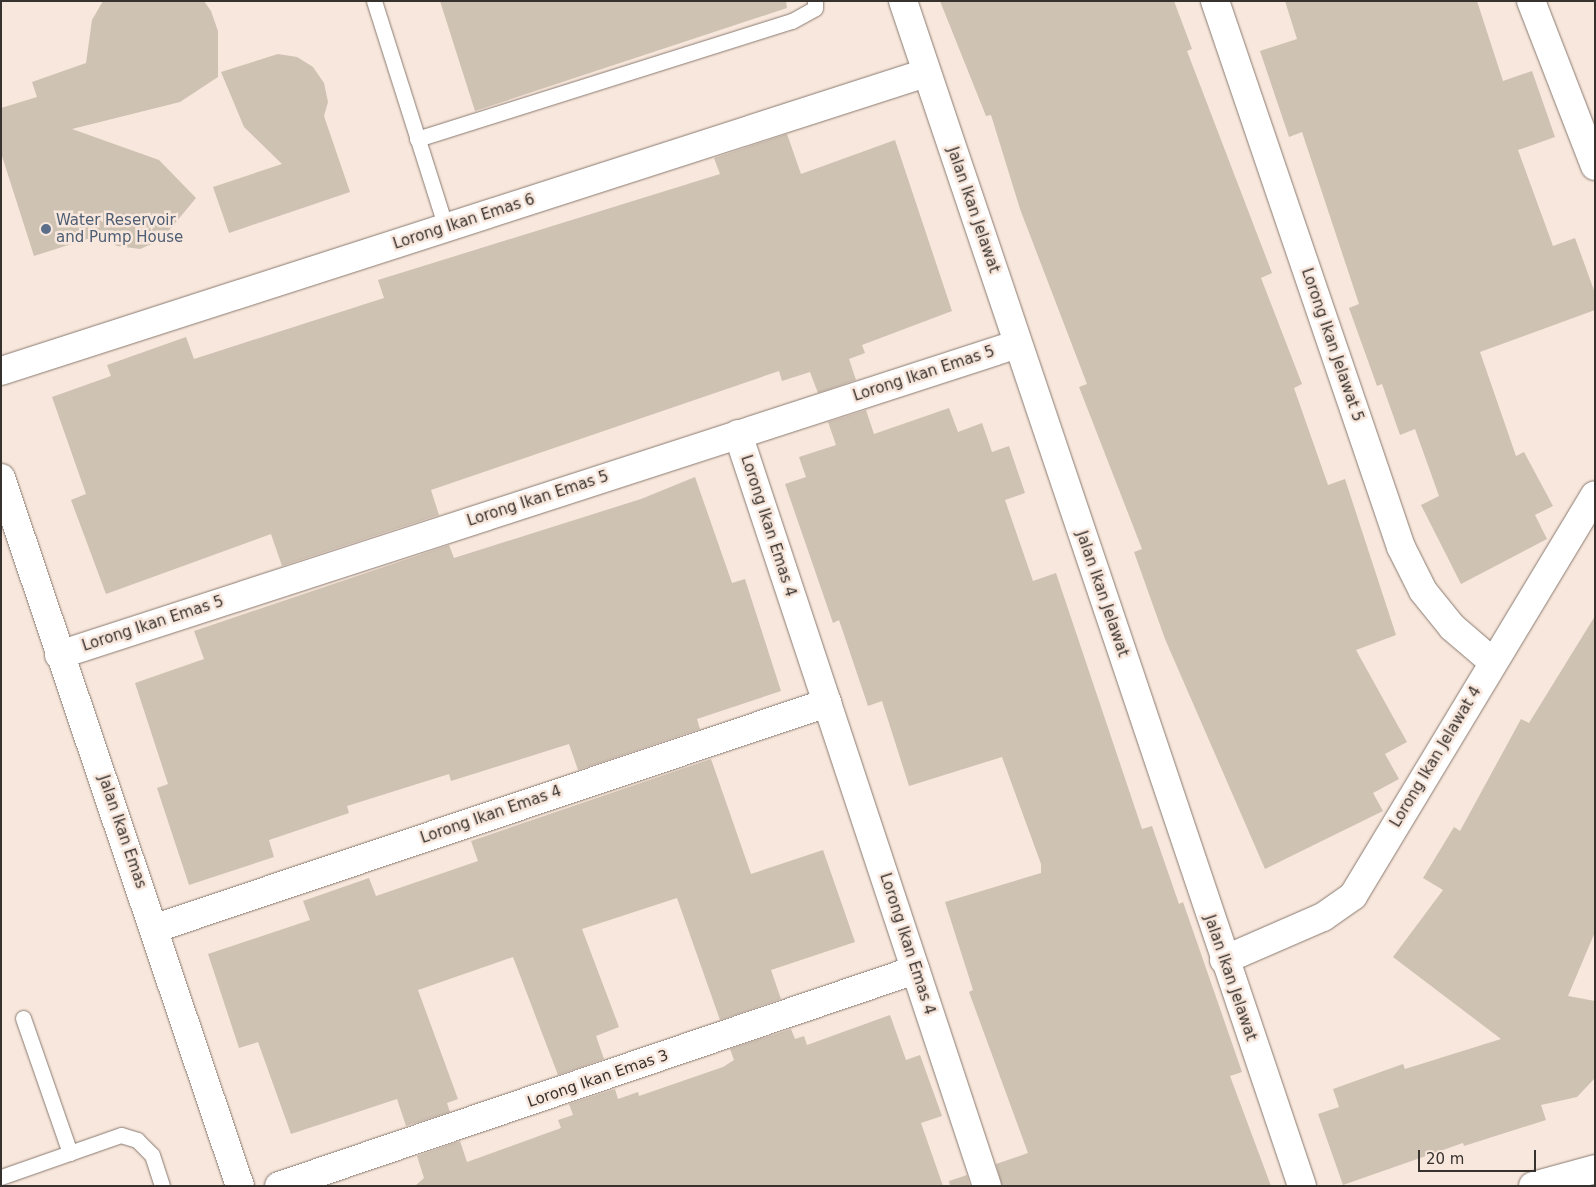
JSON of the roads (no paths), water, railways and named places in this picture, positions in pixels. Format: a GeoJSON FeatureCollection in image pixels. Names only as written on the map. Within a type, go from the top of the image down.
{"type":"FeatureCollection","features":[{"type":"Feature","properties":{"kind":"street","name":"Jalan Ikan Jelawat"},"geometry":{"type":"LineString","coordinates":[[903,1],[1224,960],[1302,1186]]}},
{"type":"Feature","properties":{"kind":"street","name":"Lorong Ikan Jelawat 5"},"geometry":{"type":"LineString","coordinates":[[1215,1],[1401,547],[1423,591],[1452,627],[1493,662]]}},
{"type":"Feature","properties":{"kind":"street"},"geometry":{"type":"LineString","coordinates":[[1531,1],[1595,166]]}},
{"type":"Feature","properties":{"kind":"street","name":"Lorong Ikan Emas 6"},"geometry":{"type":"LineString","coordinates":[[1,370],[926,73]]}},
{"type":"Feature","properties":{"kind":"street","name":"Lorong Ikan Emas 5"},"geometry":{"type":"LineString","coordinates":[[59,655],[1018,344]]}},
{"type":"Feature","properties":{"kind":"street","name":"Lorong Ikan Emas 4"},"geometry":{"type":"LineString","coordinates":[[738,434],[987,1186]]}},
{"type":"Feature","properties":{"kind":"street","name":"Jalan Ikan Emas"},"geometry":{"type":"LineString","coordinates":[[1,478],[59,655],[156,928],[240,1186]]}},
{"type":"Feature","properties":{"kind":"street","name":"Lorong Ikan Jelawat 4"},"geometry":{"type":"LineString","coordinates":[[1224,960],[1323,917],[1353,896],[1595,495]]}},
{"type":"Feature","properties":{"kind":"street","name":"Lorong Ikan Emas 4"},"geometry":{"type":"LineString","coordinates":[[156,928],[827,703]]}},
{"type":"Feature","properties":{"kind":"street","name":"Lorong Ikan Emas 3"},"geometry":{"type":"LineString","coordinates":[[279,1186],[915,970]]}},
{"type":"Feature","properties":{"kind":"street"},"geometry":{"type":"LineString","coordinates":[[1533,1186],[1595,1169]]}},
{"type":"Feature","properties":{"kind":"lane"},"geometry":{"type":"LineString","coordinates":[[374,1],[446,228]]}},
{"type":"Feature","properties":{"kind":"lane"},"geometry":{"type":"LineString","coordinates":[[417,139],[792,22],[815,8],[815,1]]}},
{"type":"Feature","properties":{"kind":"lane"},"geometry":{"type":"LineString","coordinates":[[23,1018],[70,1153]]}},
{"type":"Feature","properties":{"kind":"lane"},"geometry":{"type":"LineString","coordinates":[[1,1177],[121,1135],[137,1140],[152,1155],[162,1186]]}},
{"type":"Feature","properties":{"kind":"place","name":"Water Reservoir and Pump House"},"geometry":{"type":"Point","coordinates":[46,229]}}]}
